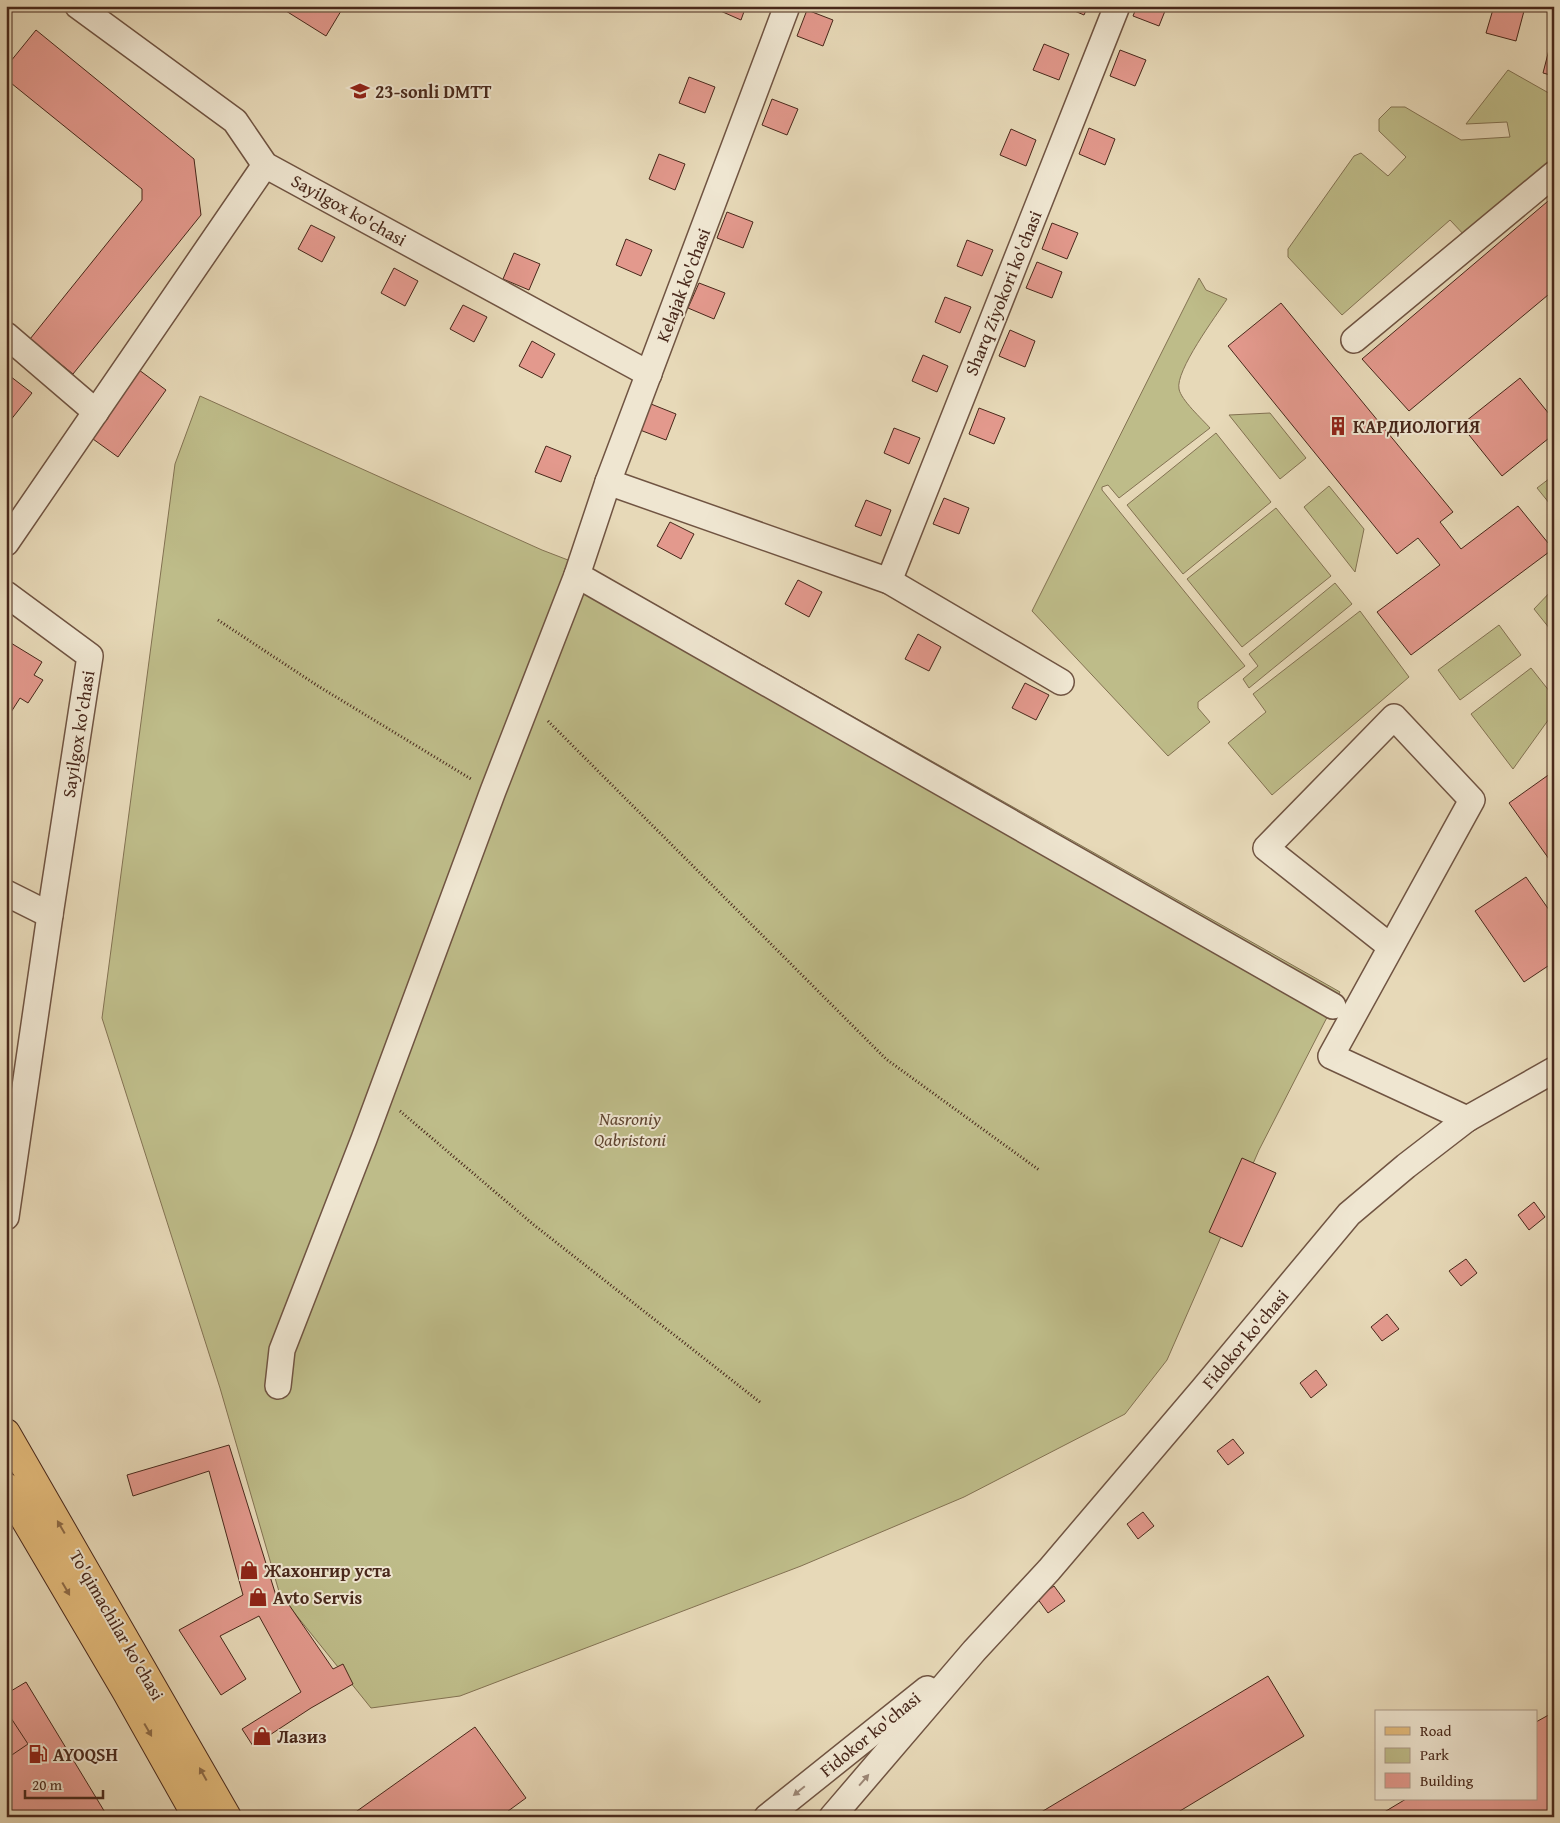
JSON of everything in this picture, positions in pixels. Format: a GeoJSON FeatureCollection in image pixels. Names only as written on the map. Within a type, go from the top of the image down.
{"type":"FeatureCollection","features":[{"type":"Feature","properties":{"kind":"main road","name":"To'qimachilar ko'chasi"},"geometry":{"type":"LineString","coordinates":[[6,1433],[227,1817]]}},
{"type":"Feature","properties":{"kind":"main road","name":"To'qimachilar ko'chasi"},"geometry":{"type":"LineString","coordinates":[[6,1487],[198,1817]]}},
{"type":"Feature","properties":{"kind":"street","name":"Sayilgox ko'chasi"},"geometry":{"type":"LineString","coordinates":[[78,6],[235,121],[265,165],[649,374]]}},
{"type":"Feature","properties":{"kind":"street","name":"Kelajak ko'chasi"},"geometry":{"type":"LineString","coordinates":[[278,1386],[282,1350],[579,570],[608,482],[787,6]]}},
{"type":"Feature","properties":{"kind":"street","name":"Sharq Ziyokori ko'chasi"},"geometry":{"type":"LineString","coordinates":[[889,581],[1116,6]]}},
{"type":"Feature","properties":{"kind":"street"},"geometry":{"type":"LineString","coordinates":[[6,543],[265,165]]}},
{"type":"Feature","properties":{"kind":"street"},"geometry":{"type":"LineString","coordinates":[[1354,340],[1554,174]]}},
{"type":"Feature","properties":{"kind":"street"},"geometry":{"type":"LineString","coordinates":[[6,335],[96,412]]}},
{"type":"Feature","properties":{"kind":"street"},"geometry":{"type":"LineString","coordinates":[[608,482],[889,581],[1061,682]]}},
{"type":"Feature","properties":{"kind":"street"},"geometry":{"type":"LineString","coordinates":[[579,570],[1333,1006]]}},
{"type":"Feature","properties":{"kind":"street","name":"Sayilgox ko'chasi"},"geometry":{"type":"LineString","coordinates":[[6,594],[90,656],[6,1217]]}},
{"type":"Feature","properties":{"kind":"street"},"geometry":{"type":"LineString","coordinates":[[1391,947],[1266,848],[1394,717],[1472,800],[1331,1056],[1467,1119]]}},
{"type":"Feature","properties":{"kind":"street"},"geometry":{"type":"LineString","coordinates":[[6,893],[50,915]]}},
{"type":"Feature","properties":{"kind":"street","name":"Fidokor ko'chasi"},"geometry":{"type":"LineString","coordinates":[[832,1817],[974,1651],[1049,1570],[1203,1390],[1349,1214],[1406,1166],[1467,1119],[1554,1070]]}},
{"type":"Feature","properties":{"kind":"street","name":"Fidokor ko'chasi"},"geometry":{"type":"LineString","coordinates":[[767,1817],[974,1651]]}},
{"type":"Feature","properties":{"kind":"path"},"geometry":{"type":"LineString","coordinates":[[218,620],[359,711],[493,792]]}},
{"type":"Feature","properties":{"kind":"path"},"geometry":{"type":"LineString","coordinates":[[528,701],[886,1060],[1039,1170]]}},
{"type":"Feature","properties":{"kind":"path"},"geometry":{"type":"LineString","coordinates":[[381,1094],[534,1225],[761,1403]]}},
{"type":"Feature","properties":{"kind":"green space"},"geometry":{"type":"Polygon","coordinates":[[[1508,70],[1554,96],[1554,163],[1467,238],[1450,220],[1342,315],[1288,257],[1288,249],[1354,156],[1361,153],[1388,176],[1406,157],[1379,131],[1379,119],[1391,107],[1405,107],[1461,140],[1510,137],[1507,122],[1466,124],[1508,70]]]}},
{"type":"Feature","properties":{"kind":"green space"},"geometry":{"type":"Polygon","coordinates":[[[1199,278],[1206,290],[1227,299],[1206,330],[1183,370],[1179,381],[1179,389],[1188,404],[1210,428],[1119,498],[1108,485],[1102,487],[1102,490],[1245,666],[1198,702],[1198,708],[1210,722],[1168,756],[1032,611],[1199,278]]]}},
{"type":"Feature","properties":{"kind":"green space","name":"Nasroniy Qabristoni"},"geometry":{"type":"Polygon","coordinates":[[[200,396],[542,550],[581,565],[633,592],[1340,992],[1259,1150],[1167,1360],[1125,1414],[964,1497],[801,1566],[460,1696],[371,1708],[280,1595],[220,1388],[102,1018],[175,464],[200,396]]]}},
{"type":"Feature","properties":{"kind":"green space"},"geometry":{"type":"Polygon","coordinates":[[[1270,413],[1306,458],[1280,479],[1229,415],[1270,413]]]}},
{"type":"Feature","properties":{"kind":"green space"},"geometry":{"type":"Polygon","coordinates":[[[1216,433],[1271,502],[1183,574],[1127,505],[1216,433]]]}},
{"type":"Feature","properties":{"kind":"green space"},"geometry":{"type":"Polygon","coordinates":[[[1554,475],[1554,509],[1537,488],[1554,475]]]}},
{"type":"Feature","properties":{"kind":"green space"},"geometry":{"type":"Polygon","coordinates":[[[1329,486],[1364,529],[1355,572],[1304,507],[1329,486]]]}},
{"type":"Feature","properties":{"kind":"green space"},"geometry":{"type":"Polygon","coordinates":[[[1276,508],[1331,576],[1242,647],[1187,579],[1276,508]]]}},
{"type":"Feature","properties":{"kind":"green space"},"geometry":{"type":"Polygon","coordinates":[[[1335,583],[1352,604],[1249,688],[1243,679],[1258,666],[1249,654],[1335,583]]]}},
{"type":"Feature","properties":{"kind":"green space"},"geometry":{"type":"Polygon","coordinates":[[[1554,588],[1554,634],[1534,609],[1554,588]]]}},
{"type":"Feature","properties":{"kind":"green space"},"geometry":{"type":"Polygon","coordinates":[[[1360,611],[1409,677],[1272,795],[1228,743],[1266,712],[1253,694],[1360,611]]]}},
{"type":"Feature","properties":{"kind":"green space"},"geometry":{"type":"Polygon","coordinates":[[[1499,625],[1521,655],[1460,700],[1438,670],[1499,625]]]}},
{"type":"Feature","properties":{"kind":"green space"},"geometry":{"type":"Polygon","coordinates":[[[1531,668],[1554,697],[1554,712],[1513,769],[1471,714],[1531,668]]]}},
{"type":"Feature","properties":{"kind":"building"},"geometry":{"type":"Polygon","coordinates":[[[278,6],[344,6],[326,36],[278,6]]]}},
{"type":"Feature","properties":{"kind":"building"},"geometry":{"type":"Polygon","coordinates":[[[717,6],[746,6],[741,20],[716,9],[717,6]]]}},
{"type":"Feature","properties":{"kind":"building"},"geometry":{"type":"Polygon","coordinates":[[[1063,6],[1088,6],[1084,15],[1063,6]]]}},
{"type":"Feature","properties":{"kind":"building"},"geometry":{"type":"Polygon","coordinates":[[[1137,6],[1167,6],[1159,26],[1133,16],[1137,6]]]}},
{"type":"Feature","properties":{"kind":"building"},"geometry":{"type":"Polygon","coordinates":[[[1494,6],[1505,6],[1524,11],[1516,41],[1486,33],[1494,6]]]}},
{"type":"Feature","properties":{"kind":"building"},"geometry":{"type":"Polygon","coordinates":[[[807,10],[833,20],[823,46],[797,36],[807,10]]]}},
{"type":"Feature","properties":{"kind":"building"},"geometry":{"type":"Polygon","coordinates":[[[36,30],[194,159],[201,215],[73,374],[30,339],[142,200],[142,189],[6,79],[6,67],[36,30]]]}},
{"type":"Feature","properties":{"kind":"building"},"geometry":{"type":"Polygon","coordinates":[[[1552,38],[1554,38],[1554,76],[1543,73],[1552,38]]]}},
{"type":"Feature","properties":{"kind":"building"},"geometry":{"type":"Polygon","coordinates":[[[1044,44],[1069,54],[1059,80],[1033,70],[1044,44]]]}},
{"type":"Feature","properties":{"kind":"building"},"geometry":{"type":"Polygon","coordinates":[[[1120,50],[1146,60],[1135,86],[1110,76],[1120,50]]]}},
{"type":"Feature","properties":{"kind":"building"},"geometry":{"type":"Polygon","coordinates":[[[689,77],[715,87],[705,113],[679,103],[689,77]]]}},
{"type":"Feature","properties":{"kind":"building"},"geometry":{"type":"Polygon","coordinates":[[[772,99],[798,109],[787,135],[762,125],[772,99]]]}},
{"type":"Feature","properties":{"kind":"building"},"geometry":{"type":"Polygon","coordinates":[[[1089,128],[1115,139],[1105,165],[1079,154],[1089,128]]]}},
{"type":"Feature","properties":{"kind":"building"},"geometry":{"type":"Polygon","coordinates":[[[1011,129],[1036,140],[1026,166],[1000,155],[1011,129]]]}},
{"type":"Feature","properties":{"kind":"building"},"geometry":{"type":"Polygon","coordinates":[[[659,154],[685,164],[675,190],[649,179],[659,154]]]}},
{"type":"Feature","properties":{"kind":"building"},"geometry":{"type":"Polygon","coordinates":[[[1554,196],[1554,290],[1409,411],[1362,359],[1554,196]]]}},
{"type":"Feature","properties":{"kind":"building"},"geometry":{"type":"Polygon","coordinates":[[[727,212],[753,222],[743,248],[717,238],[727,212]]]}},
{"type":"Feature","properties":{"kind":"building"},"geometry":{"type":"Polygon","coordinates":[[[1052,223],[1078,233],[1067,259],[1042,249],[1052,223]]]}},
{"type":"Feature","properties":{"kind":"building"},"geometry":{"type":"Polygon","coordinates":[[[311,225],[335,237],[322,262],[298,249],[311,225]]]}},
{"type":"Feature","properties":{"kind":"building"},"geometry":{"type":"Polygon","coordinates":[[[626,239],[652,250],[641,276],[616,265],[626,239]]]}},
{"type":"Feature","properties":{"kind":"building"},"geometry":{"type":"Polygon","coordinates":[[[967,240],[993,250],[982,276],[957,266],[967,240]]]}},
{"type":"Feature","properties":{"kind":"building"},"geometry":{"type":"Polygon","coordinates":[[[514,253],[540,264],[529,290],[503,279],[514,253]]]}},
{"type":"Feature","properties":{"kind":"building"},"geometry":{"type":"Polygon","coordinates":[[[1037,262],[1062,272],[1052,298],[1026,288],[1037,262]]]}},
{"type":"Feature","properties":{"kind":"building"},"geometry":{"type":"Polygon","coordinates":[[[394,268],[418,281],[405,306],[381,293],[394,268]]]}},
{"type":"Feature","properties":{"kind":"building"},"geometry":{"type":"Polygon","coordinates":[[[699,283],[725,293],[714,319],[688,308],[699,283]]]}},
{"type":"Feature","properties":{"kind":"building"},"geometry":{"type":"Polygon","coordinates":[[[945,297],[971,307],[960,333],[935,322],[945,297]]]}},
{"type":"Feature","properties":{"kind":"building","name":"КАРДИОЛОГИЯ"},"geometry":{"type":"Polygon","coordinates":[[[1281,303],[1453,512],[1440,522],[1461,549],[1518,506],[1553,549],[1411,655],[1377,612],[1440,565],[1418,538],[1397,554],[1228,346],[1281,303]]]}},
{"type":"Feature","properties":{"kind":"building"},"geometry":{"type":"Polygon","coordinates":[[[463,305],[487,317],[474,342],[450,329],[463,305]]]}},
{"type":"Feature","properties":{"kind":"building"},"geometry":{"type":"Polygon","coordinates":[[[1010,330],[1035,341],[1025,367],[999,356],[1010,330]]]}},
{"type":"Feature","properties":{"kind":"building"},"geometry":{"type":"Polygon","coordinates":[[[532,341],[555,354],[542,378],[519,366],[532,341]]]}},
{"type":"Feature","properties":{"kind":"building"},"geometry":{"type":"Polygon","coordinates":[[[923,355],[948,366],[937,392],[912,381],[923,355]]]}},
{"type":"Feature","properties":{"kind":"building"},"geometry":{"type":"Polygon","coordinates":[[[135,367],[166,390],[118,457],[86,434],[135,367]]]}},
{"type":"Feature","properties":{"kind":"building"},"geometry":{"type":"Polygon","coordinates":[[[6,373],[32,393],[6,426],[6,373]]]}},
{"type":"Feature","properties":{"kind":"building"},"geometry":{"type":"Polygon","coordinates":[[[1520,378],[1554,420],[1554,434],[1502,476],[1461,425],[1520,378]]]}},
{"type":"Feature","properties":{"kind":"building"},"geometry":{"type":"Polygon","coordinates":[[[651,404],[676,414],[666,440],[640,430],[651,404]]]}},
{"type":"Feature","properties":{"kind":"building"},"geometry":{"type":"Polygon","coordinates":[[[979,408],[1005,418],[994,444],[969,434],[979,408]]]}},
{"type":"Feature","properties":{"kind":"building"},"geometry":{"type":"Polygon","coordinates":[[[894,428],[920,438],[909,464],[884,453],[894,428]]]}},
{"type":"Feature","properties":{"kind":"building"},"geometry":{"type":"Polygon","coordinates":[[[546,446],[571,456],[561,482],[535,472],[546,446]]]}},
{"type":"Feature","properties":{"kind":"building"},"geometry":{"type":"Polygon","coordinates":[[[944,498],[969,508],[959,534],[933,524],[944,498]]]}},
{"type":"Feature","properties":{"kind":"building"},"geometry":{"type":"Polygon","coordinates":[[[866,500],[891,510],[881,536],[855,526],[866,500]]]}},
{"type":"Feature","properties":{"kind":"building"},"geometry":{"type":"Polygon","coordinates":[[[670,522],[694,534],[681,559],[657,546],[670,522]]]}},
{"type":"Feature","properties":{"kind":"building"},"geometry":{"type":"Polygon","coordinates":[[[798,580],[822,592],[809,617],[785,604],[798,580]]]}},
{"type":"Feature","properties":{"kind":"building"},"geometry":{"type":"Polygon","coordinates":[[[918,634],[941,647],[929,671],[905,659],[918,634]]]}},
{"type":"Feature","properties":{"kind":"building"},"geometry":{"type":"Polygon","coordinates":[[[6,640],[42,662],[34,675],[43,680],[28,703],[20,698],[6,720],[6,640]]]}},
{"type":"Feature","properties":{"kind":"building"},"geometry":{"type":"Polygon","coordinates":[[[1025,683],[1049,695],[1036,720],[1012,708],[1025,683]]]}},
{"type":"Feature","properties":{"kind":"building"},"geometry":{"type":"Polygon","coordinates":[[[1554,771],[1554,866],[1509,803],[1554,771]]]}},
{"type":"Feature","properties":{"kind":"building"},"geometry":{"type":"Polygon","coordinates":[[[1526,877],[1554,917],[1554,962],[1524,982],[1475,911],[1526,877]]]}},
{"type":"Feature","properties":{"kind":"building"},"geometry":{"type":"Polygon","coordinates":[[[1242,1158],[1276,1173],[1242,1247],[1209,1232],[1242,1158]]]}},
{"type":"Feature","properties":{"kind":"building"},"geometry":{"type":"Polygon","coordinates":[[[1534,1202],[1545,1217],[1529,1230],[1518,1215],[1534,1202]]]}},
{"type":"Feature","properties":{"kind":"building"},"geometry":{"type":"Polygon","coordinates":[[[1466,1259],[1477,1273],[1461,1286],[1449,1271],[1466,1259]]]}},
{"type":"Feature","properties":{"kind":"building"},"geometry":{"type":"Polygon","coordinates":[[[1387,1314],[1399,1329],[1382,1341],[1371,1327],[1387,1314]]]}},
{"type":"Feature","properties":{"kind":"building"},"geometry":{"type":"Polygon","coordinates":[[[1316,1370],[1327,1385],[1311,1398],[1300,1383],[1316,1370]]]}},
{"type":"Feature","properties":{"kind":"building"},"geometry":{"type":"Polygon","coordinates":[[[1233,1439],[1244,1453],[1228,1465],[1217,1451],[1233,1439]]]}},
{"type":"Feature","properties":{"kind":"building","name":"Avto Servis"},"geometry":{"type":"Polygon","coordinates":[[[229,1445],[278,1602],[285,1599],[333,1669],[343,1664],[353,1684],[311,1708],[253,1746],[242,1729],[301,1692],[259,1616],[220,1636],[246,1679],[221,1695],[179,1630],[243,1595],[209,1471],[133,1496],[127,1475],[229,1445]]]}},
{"type":"Feature","properties":{"kind":"building"},"geometry":{"type":"Polygon","coordinates":[[[1143,1512],[1154,1526],[1138,1539],[1127,1524],[1143,1512]]]}},
{"type":"Feature","properties":{"kind":"building"},"geometry":{"type":"Polygon","coordinates":[[[1054,1586],[1065,1601],[1048,1613],[1037,1598],[1054,1586]]]}},
{"type":"Feature","properties":{"kind":"building"},"geometry":{"type":"Polygon","coordinates":[[[1268,1676],[1304,1736],[1170,1817],[1033,1817],[1268,1676]]]}},
{"type":"Feature","properties":{"kind":"building","name":"AYOQSH"},"geometry":{"type":"Polygon","coordinates":[[[26,1682],[106,1814],[102,1817],[6,1817],[6,1694],[26,1682]]]}},
{"type":"Feature","properties":{"kind":"building"},"geometry":{"type":"Polygon","coordinates":[[[1554,1712],[1554,1817],[1376,1817],[1404,1800],[1538,1800],[1538,1721],[1554,1712]]]}},
{"type":"Feature","properties":{"kind":"building"},"geometry":{"type":"Polygon","coordinates":[[[9,1715],[28,1744],[6,1759],[6,1717],[9,1715]]]}},
{"type":"Feature","properties":{"kind":"building"},"geometry":{"type":"Polygon","coordinates":[[[475,1727],[526,1798],[500,1817],[350,1816],[475,1727]]]}},
{"type":"Feature","properties":{"kind":"place","name":"23-sonli DMTT"},"geometry":{"type":"Point","coordinates":[360,91]}},
{"type":"Feature","properties":{"kind":"place","name":"КАРДИОЛОГИЯ"},"geometry":{"type":"Point","coordinates":[1338,426]}},
{"type":"Feature","properties":{"kind":"place","name":"Жахонгир уста"},"geometry":{"type":"Point","coordinates":[249,1570]}},
{"type":"Feature","properties":{"kind":"place","name":"Avto Servis"},"geometry":{"type":"Point","coordinates":[258,1597]}},
{"type":"Feature","properties":{"kind":"place","name":"Лазиз"},"geometry":{"type":"Point","coordinates":[262,1736]}},
{"type":"Feature","properties":{"kind":"place","name":"AYOQSH"},"geometry":{"type":"Point","coordinates":[38,1754]}}]}
